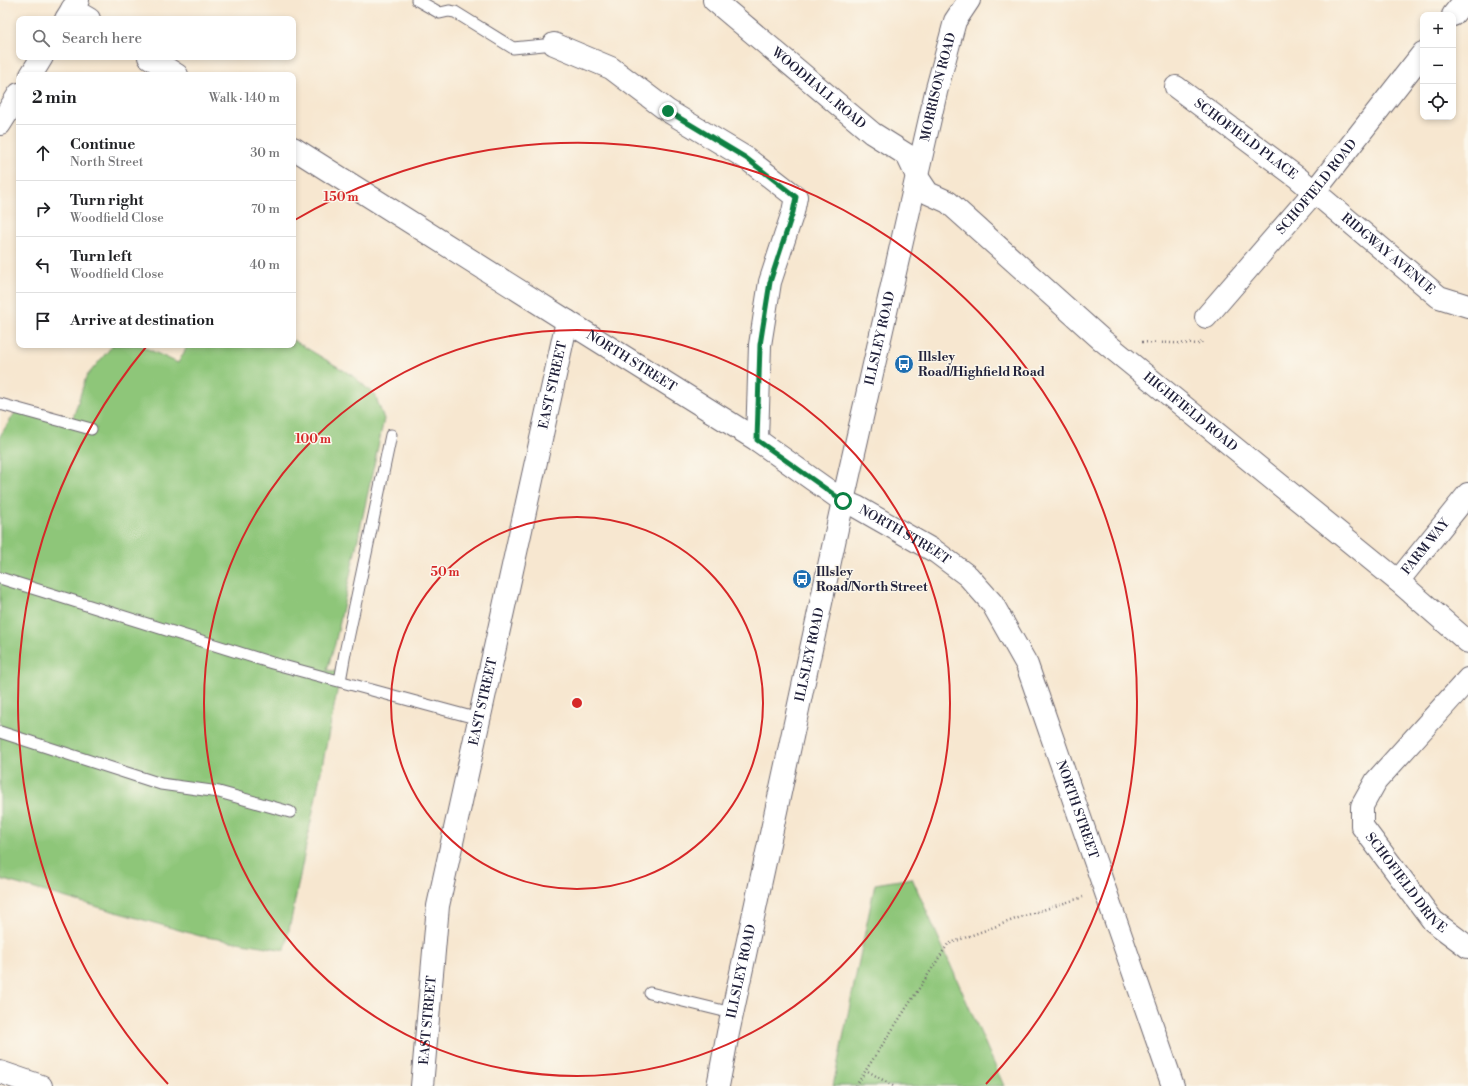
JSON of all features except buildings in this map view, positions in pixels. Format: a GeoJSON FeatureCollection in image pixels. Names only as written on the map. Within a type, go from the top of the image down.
{"type":"FeatureCollection","features":[{"type":"Feature","properties":{"kind":"street","name":"WOODHALL ROAD"},"geometry":{"type":"LineString","coordinates":[[714,0],[872,133],[907,155],[918,178]]}},
{"type":"Feature","properties":{"kind":"street","name":"MORRISON ROAD"},"geometry":{"type":"LineString","coordinates":[[918,178],[936,92],[955,21],[969,0]]}},
{"type":"Feature","properties":{"kind":"street"},"geometry":{"type":"LineString","coordinates":[[554,44],[611,68],[668,111],[746,158],[796,197],[793,212],[770,282],[762,331],[760,345],[757,440]]}},
{"type":"Feature","properties":{"kind":"street","name":"SCHOFIELD ROAD"},"geometry":{"type":"LineString","coordinates":[[1206,317],[1314,192],[1420,57]]}},
{"type":"Feature","properties":{"kind":"street"},"geometry":{"type":"LineString","coordinates":[[33,72],[40,60]]}},
{"type":"Feature","properties":{"kind":"street"},"geometry":{"type":"LineString","coordinates":[[154,60],[172,72]]}},
{"type":"Feature","properties":{"kind":"street","name":"SCHOFIELD PLACE"},"geometry":{"type":"LineString","coordinates":[[1176,87],[1298,178],[1314,192]]}},
{"type":"Feature","properties":{"kind":"street"},"geometry":{"type":"LineString","coordinates":[[0,124],[16,99]]}},
{"type":"Feature","properties":{"kind":"street","name":"NORTH STREET"},"geometry":{"type":"LineString","coordinates":[[296,150],[757,440],[843,501],[857,507],[936,552],[968,576],[992,604],[1027,665],[1173,1086]]}},
{"type":"Feature","properties":{"kind":"street","name":"HIGHFIELD ROAD"},"geometry":{"type":"LineString","coordinates":[[918,178],[928,193],[948,202],[1110,347],[1398,581],[1468,642]]}},
{"type":"Feature","properties":{"kind":"street","name":"ILLSLEY ROAD"},"geometry":{"type":"LineString","coordinates":[[718,1086],[732,1014],[843,501],[918,178]]}},
{"type":"Feature","properties":{"kind":"street","name":"RIDGWAY AVENUE"},"geometry":{"type":"LineString","coordinates":[[1314,192],[1439,297],[1468,306]]}},
{"type":"Feature","properties":{"kind":"street","name":"EAST STREET"},"geometry":{"type":"LineString","coordinates":[[422,1086],[438,906],[567,321]]}},
{"type":"Feature","properties":{"kind":"street","name":"FARM WAY"},"geometry":{"type":"LineString","coordinates":[[1398,581],[1468,494]]}},
{"type":"Feature","properties":{"kind":"street","name":"SCHOFIELD DRIVE"},"geometry":{"type":"LineString","coordinates":[[1468,679],[1376,781],[1362,806],[1362,826],[1433,921],[1468,947]]}},
{"type":"Feature","properties":{"kind":"street"},"geometry":{"type":"LineString","coordinates":[[0,1072],[41,1086]]}},
{"type":"Feature","properties":{"kind":"lane"},"geometry":{"type":"LineString","coordinates":[[417,0],[440,14],[449,11],[455,12],[513,48],[554,44]]}},
{"type":"Feature","properties":{"kind":"lane"},"geometry":{"type":"LineString","coordinates":[[0,404],[91,429]]}},
{"type":"Feature","properties":{"kind":"lane"},"geometry":{"type":"LineString","coordinates":[[340,681],[391,434]]}},
{"type":"Feature","properties":{"kind":"lane"},"geometry":{"type":"LineString","coordinates":[[0,578],[272,663],[479,719]]}},
{"type":"Feature","properties":{"kind":"lane"},"geometry":{"type":"LineString","coordinates":[[0,732],[161,784],[219,792],[290,812]]}},
{"type":"Feature","properties":{"kind":"lane"},"geometry":{"type":"LineString","coordinates":[[650,993],[732,1014]]}},
{"type":"Feature","properties":{"kind":"path"},"geometry":{"type":"LineString","coordinates":[[1110,347],[1141,342],[1200,344],[1212,327],[1206,317]]}},
{"type":"Feature","properties":{"kind":"path"},"geometry":{"type":"LineString","coordinates":[[856,1086],[948,944],[1021,917],[1104,890]]}},
{"type":"Feature","properties":{"kind":"path"},"geometry":{"type":"LineString","coordinates":[[866,1070],[894,1086]]}},
{"type":"Feature","properties":{"kind":"green space"},"geometry":{"type":"Polygon","coordinates":[[[296,342],[353,376],[375,395],[384,419],[335,644],[327,670],[341,672],[285,950],[200,936],[0,879],[0,436],[18,408],[73,418],[86,377],[110,348],[146,348],[178,363],[186,348],[296,348],[296,342]]]}},
{"type":"Feature","properties":{"kind":"green space"},"geometry":{"type":"Polygon","coordinates":[[[912,878],[1004,1086],[833,1086],[875,884],[912,878]]]}},
{"type":"Feature","properties":{"kind":"place","name":"Illsley Road/Highfield Road"},"geometry":{"type":"Point","coordinates":[904,364]}},
{"type":"Feature","properties":{"kind":"place","name":"Illsley Road/North Street"},"geometry":{"type":"Point","coordinates":[802,579]}},
{"type":"Feature","properties":{"kind":"route"},"geometry":{"type":"LineString","coordinates":[[668,111],[746,158],[796,197],[793,212],[770,282],[760,345],[757,440],[843,501]]}}]}
